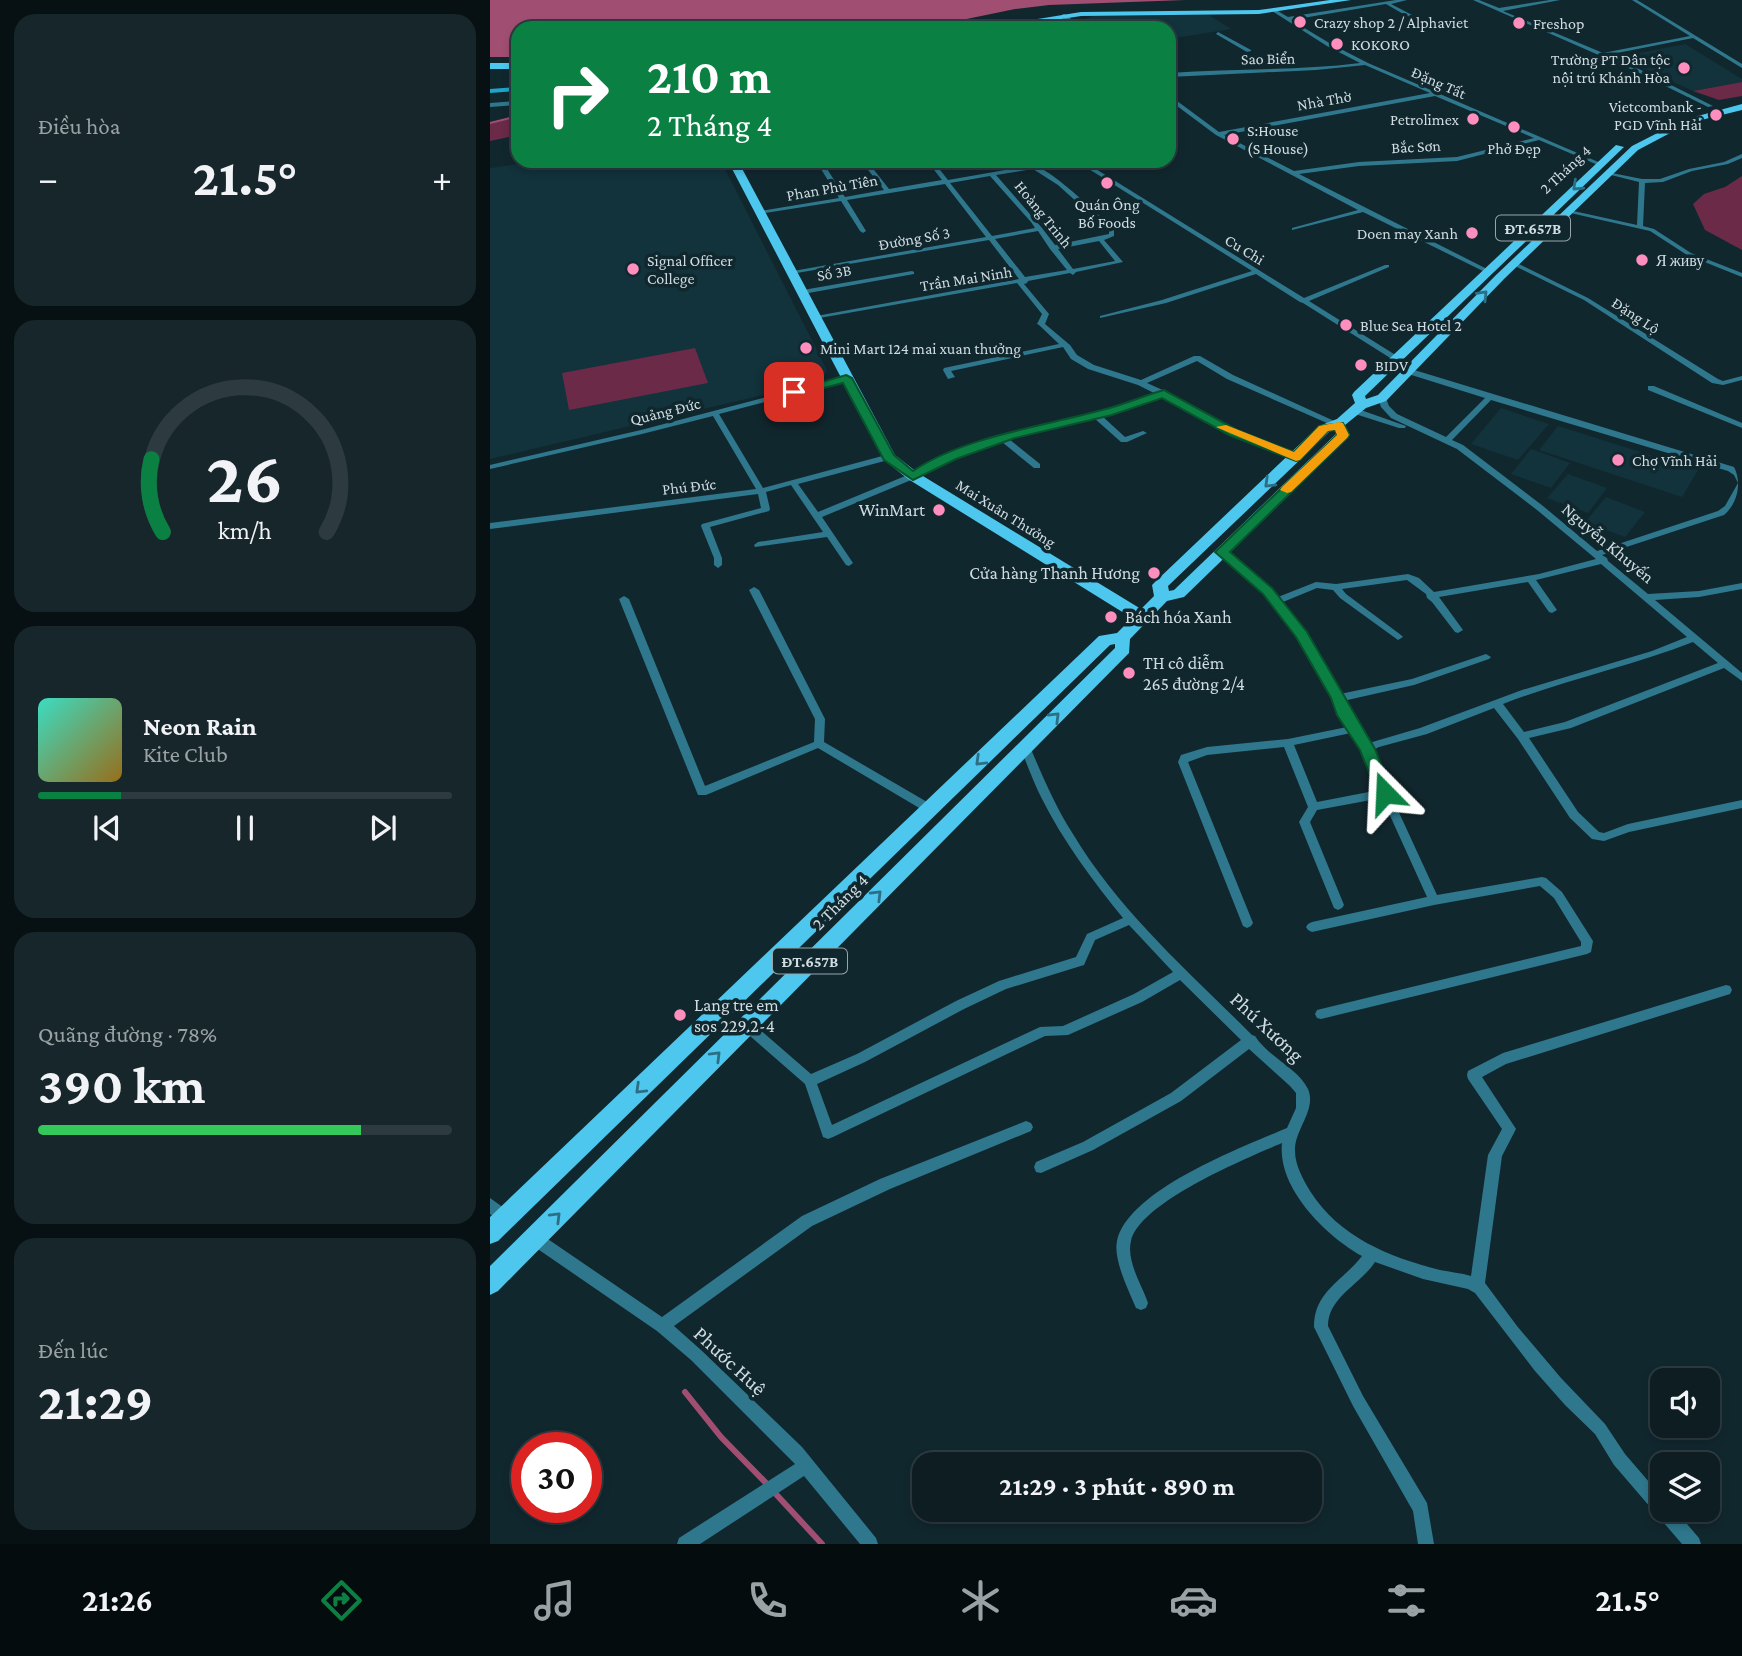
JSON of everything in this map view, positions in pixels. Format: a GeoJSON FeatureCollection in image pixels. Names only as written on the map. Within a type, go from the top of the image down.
{"type":"FeatureCollection","features":[{"type":"Feature","properties":{"kind":"main road"},"geometry":{"type":"LineString","coordinates":[[1272,10],[1331,0]]}},
{"type":"Feature","properties":{"kind":"main road"},"geometry":{"type":"LineString","coordinates":[[1018,21],[1062,14],[1272,10],[1347,0]]}},
{"type":"Feature","properties":{"kind":"main road"},"geometry":{"type":"LineString","coordinates":[[1025,21],[1062,14]]}},
{"type":"Feature","properties":{"kind":"main road"},"geometry":{"type":"LineString","coordinates":[[490,64],[511,64]]}},
{"type":"Feature","properties":{"kind":"main road","name":"2 Tháng 4"},"geometry":{"type":"LineString","coordinates":[[1358,407],[1358,395],[1629,139],[1657,124],[1742,100]]}},
{"type":"Feature","properties":{"kind":"main road","name":"2 Tháng 4"},"geometry":{"type":"LineString","coordinates":[[1162,597],[1160,585],[1324,429],[1339,425],[1358,407],[1382,398],[1500,277],[1649,138],[1712,109],[1742,107]]}},
{"type":"Feature","properties":{"kind":"main road"},"geometry":{"type":"LineString","coordinates":[[1600,164],[1612,170]]}},
{"type":"Feature","properties":{"kind":"main road","name":"Mai Xuân Thưởng"},"geometry":{"type":"LineString","coordinates":[[737,168],[889,457],[913,477],[1142,617]]}},
{"type":"Feature","properties":{"kind":"main road"},"geometry":{"type":"LineString","coordinates":[[1488,271],[1500,277]]}},
{"type":"Feature","properties":{"kind":"main road","name":"2 Tháng 4"},"geometry":{"type":"LineString","coordinates":[[490,1233],[498,1211],[930,809],[1105,640],[1122,638],[1162,597],[1179,594],[1343,435],[1339,425]]}},
{"type":"Feature","properties":{"kind":"main road","name":"2 Tháng 4"},"geometry":{"type":"LineString","coordinates":[[490,1283],[1123,649],[1122,638]]}},
{"type":"Feature","properties":{"kind":"street"},"geometry":{"type":"LineString","coordinates":[[1286,19],[1405,0]]}},
{"type":"Feature","properties":{"kind":"street"},"geometry":{"type":"LineString","coordinates":[[1475,0],[1602,55],[1712,109]]}},
{"type":"Feature","properties":{"kind":"street"},"geometry":{"type":"LineString","coordinates":[[1498,10],[1558,0]]}},
{"type":"Feature","properties":{"kind":"street"},"geometry":{"type":"LineString","coordinates":[[1634,0],[1742,66]]}},
{"type":"Feature","properties":{"kind":"street"},"geometry":{"type":"LineString","coordinates":[[1387,4],[1414,18]]}},
{"type":"Feature","properties":{"kind":"street","name":"Đặng Tất"},"geometry":{"type":"LineString","coordinates":[[1272,10],[1329,46],[1366,64],[1600,164]]}},
{"type":"Feature","properties":{"kind":"street"},"geometry":{"type":"LineString","coordinates":[[1062,14],[1071,21]]}},
{"type":"Feature","properties":{"kind":"street"},"geometry":{"type":"LineString","coordinates":[[1218,33],[1249,51]]}},
{"type":"Feature","properties":{"kind":"street"},"geometry":{"type":"LineString","coordinates":[[1602,55],[1692,37]]}},
{"type":"Feature","properties":{"kind":"street","name":"Sao Biển"},"geometry":{"type":"LineString","coordinates":[[1176,75],[1316,69],[1366,64]]}},
{"type":"Feature","properties":{"kind":"street"},"geometry":{"type":"LineString","coordinates":[[490,91],[511,90]]}},
{"type":"Feature","properties":{"kind":"street","name":"Nhà Thờ"},"geometry":{"type":"LineString","coordinates":[[1218,134],[1434,94]]}},
{"type":"Feature","properties":{"kind":"street"},"geometry":{"type":"LineString","coordinates":[[1176,102],[1218,134],[1488,271]]}},
{"type":"Feature","properties":{"kind":"street"},"geometry":{"type":"LineString","coordinates":[[490,105],[511,104]]}},
{"type":"Feature","properties":{"kind":"street","name":"Bắc Sơn"},"geometry":{"type":"LineString","coordinates":[[1294,173],[1359,164],[1457,159],[1538,139]]}},
{"type":"Feature","properties":{"kind":"street"},"geometry":{"type":"LineString","coordinates":[[1612,170],[1642,180],[1661,181],[1742,156]]}},
{"type":"Feature","properties":{"kind":"street"},"geometry":{"type":"LineString","coordinates":[[823,168],[863,231]]}},
{"type":"Feature","properties":{"kind":"street"},"geometry":{"type":"LineString","coordinates":[[869,168],[888,192]]}},
{"type":"Feature","properties":{"kind":"street"},"geometry":{"type":"LineString","coordinates":[[936,168],[1046,314],[1041,324],[1074,357],[1091,368],[1141,383],[1233,433],[1296,457]]}},
{"type":"Feature","properties":{"kind":"street","name":"Phan Phù Tiên"},"geometry":{"type":"LineString","coordinates":[[761,213],[1026,168]]}},
{"type":"Feature","properties":{"kind":"street"},"geometry":{"type":"LineString","coordinates":[[1034,168],[1060,184],[1112,230],[1112,234],[1101,239],[1052,248]]}},
{"type":"Feature","properties":{"kind":"street","name":"Cu Chi"},"geometry":{"type":"LineString","coordinates":[[1090,168],[1398,359]]}},
{"type":"Feature","properties":{"kind":"street","name":"Hoàng Trinh"},"geometry":{"type":"LineString","coordinates":[[992,174],[1040,229],[1073,273]]}},
{"type":"Feature","properties":{"kind":"street"},"geometry":{"type":"LineString","coordinates":[[1640,228],[1642,180]]}},
{"type":"Feature","properties":{"kind":"street"},"geometry":{"type":"LineString","coordinates":[[1294,229],[1364,210]]}},
{"type":"Feature","properties":{"kind":"street"},"geometry":{"type":"LineString","coordinates":[[1569,212],[1660,234],[1689,254],[1742,275]]}},
{"type":"Feature","properties":{"kind":"street","name":"Đường Số 3"},"geometry":{"type":"LineString","coordinates":[[793,273],[1040,229]]}},
{"type":"Feature","properties":{"kind":"street","name":"Trần Mai Ninh"},"geometry":{"type":"LineString","coordinates":[[816,318],[1073,273],[1120,262],[1101,239]]}},
{"type":"Feature","properties":{"kind":"street","name":"Đặng Lộ"},"geometry":{"type":"LineString","coordinates":[[1515,264],[1586,299],[1715,381],[1723,383],[1742,378]]}},
{"type":"Feature","properties":{"kind":"street"},"geometry":{"type":"LineString","coordinates":[[1302,301],[1387,266]]}},
{"type":"Feature","properties":{"kind":"street","name":"Số 3B"},"geometry":{"type":"LineString","coordinates":[[803,292],[912,272]]}},
{"type":"Feature","properties":{"kind":"street"},"geometry":{"type":"LineString","coordinates":[[1102,317],[1164,302],[1255,272]]}},
{"type":"Feature","properties":{"kind":"street"},"geometry":{"type":"LineString","coordinates":[[951,377],[947,370],[1064,345]]}},
{"type":"Feature","properties":{"kind":"street"},"geometry":{"type":"LineString","coordinates":[[1141,383],[1196,358],[1230,377],[1339,425]]}},
{"type":"Feature","properties":{"kind":"street"},"geometry":{"type":"LineString","coordinates":[[1408,371],[1731,470],[1742,484],[1728,507],[1721,513],[1601,557],[1530,578],[1430,596]]}},
{"type":"Feature","properties":{"kind":"street","name":"Quảng Đức"},"geometry":{"type":"LineString","coordinates":[[490,467],[715,413],[846,378]]}},
{"type":"Feature","properties":{"kind":"street"},"geometry":{"type":"LineString","coordinates":[[1651,388],[1742,426]]}},
{"type":"Feature","properties":{"kind":"street"},"geometry":{"type":"LineString","coordinates":[[817,516],[913,477],[928,466],[1003,438],[1096,415],[1164,394]]}},
{"type":"Feature","properties":{"kind":"street"},"geometry":{"type":"LineString","coordinates":[[1448,440],[1490,397]]}},
{"type":"Feature","properties":{"kind":"street","name":"Nguyễn Khuyến"},"geometry":{"type":"LineString","coordinates":[[1382,398],[1385,407],[1394,416],[1448,440],[1485,465],[1601,557],[1742,678]]}},
{"type":"Feature","properties":{"kind":"street","name":"Nguyễn Khuyến"},"geometry":{"type":"LineString","coordinates":[[1358,407],[1448,440]]}},
{"type":"Feature","properties":{"kind":"street"},"geometry":{"type":"LineString","coordinates":[[715,413],[761,491],[766,509],[705,526],[718,558],[718,565]]}},
{"type":"Feature","properties":{"kind":"street"},"geometry":{"type":"LineString","coordinates":[[1096,415],[1124,440],[1143,433]]}},
{"type":"Feature","properties":{"kind":"street"},"geometry":{"type":"LineString","coordinates":[[1003,438],[1037,466]]}},
{"type":"Feature","properties":{"kind":"street","name":"Phú Đức"},"geometry":{"type":"LineString","coordinates":[[490,526],[761,491],[889,457]]}},
{"type":"Feature","properties":{"kind":"street"},"geometry":{"type":"LineString","coordinates":[[793,482],[849,563]]}},
{"type":"Feature","properties":{"kind":"street"},"geometry":{"type":"LineString","coordinates":[[758,545],[829,534]]}},
{"type":"Feature","properties":{"kind":"street"},"geometry":{"type":"LineString","coordinates":[[1222,552],[1277,601],[1317,658],[1367,749],[1434,900]]}},
{"type":"Feature","properties":{"kind":"street"},"geometry":{"type":"LineString","coordinates":[[1277,601],[1316,585],[1336,587],[1408,577],[1414,579],[1458,630]]}},
{"type":"Feature","properties":{"kind":"street"},"geometry":{"type":"LineString","coordinates":[[1530,578],[1552,610]]}},
{"type":"Feature","properties":{"kind":"street"},"geometry":{"type":"LineString","coordinates":[[1648,597],[1699,594],[1742,586]]}},
{"type":"Feature","properties":{"kind":"street"},"geometry":{"type":"LineString","coordinates":[[1336,587],[1343,596],[1398,637]]}},
{"type":"Feature","properties":{"kind":"street"},"geometry":{"type":"LineString","coordinates":[[754,590],[820,719],[819,744]]}},
{"type":"Feature","properties":{"kind":"street"},"geometry":{"type":"LineString","coordinates":[[624,599],[702,792],[819,744]]}},
{"type":"Feature","properties":{"kind":"street"},"geometry":{"type":"LineString","coordinates":[[1367,749],[1570,677],[1655,653],[1695,637]]}},
{"type":"Feature","properties":{"kind":"street"},"geometry":{"type":"LineString","coordinates":[[1339,698],[1414,682],[1486,657]]}},
{"type":"Feature","properties":{"kind":"street"},"geometry":{"type":"LineString","coordinates":[[1522,736],[1567,726],[1726,664]]}},
{"type":"Feature","properties":{"kind":"street"},"geometry":{"type":"LineString","coordinates":[[1496,703],[1522,736],[1566,805],[1587,830],[1597,836],[1604,837],[1628,828],[1742,804]]}},
{"type":"Feature","properties":{"kind":"street"},"geometry":{"type":"LineString","coordinates":[[1247,923],[1183,762],[1190,756],[1207,751],[1287,743],[1354,729]]}},
{"type":"Feature","properties":{"kind":"street"},"geometry":{"type":"LineString","coordinates":[[1287,743],[1314,807]]}},
{"type":"Feature","properties":{"kind":"street"},"geometry":{"type":"LineString","coordinates":[[819,744],[930,809]]}},
{"type":"Feature","properties":{"kind":"street","name":"Phú Xương"},"geometry":{"type":"LineString","coordinates":[[1025,747],[1038,784],[1056,816],[1130,920],[1180,974],[1273,1064],[1299,1085],[1304,1095],[1304,1104],[1290,1133]]}},
{"type":"Feature","properties":{"kind":"street"},"geometry":{"type":"LineString","coordinates":[[1338,905],[1304,822],[1314,807],[1385,793]]}},
{"type":"Feature","properties":{"kind":"street"},"geometry":{"type":"LineString","coordinates":[[1312,927],[1434,900],[1542,881],[1558,895],[1587,941],[1587,949],[1321,1014]]}},
{"type":"Feature","properties":{"kind":"street"},"geometry":{"type":"LineString","coordinates":[[810,1081],[1003,985],[1080,961],[1091,937],[1130,920]]}},
{"type":"Feature","properties":{"kind":"street"},"geometry":{"type":"LineString","coordinates":[[746,1025],[810,1081],[828,1133],[1044,1031],[1064,1031],[1138,998],[1180,974]]}},
{"type":"Feature","properties":{"kind":"street"},"geometry":{"type":"LineString","coordinates":[[1476,1286],[1495,1155],[1509,1129],[1473,1075],[1503,1059],[1726,990]]}},
{"type":"Feature","properties":{"kind":"street"},"geometry":{"type":"LineString","coordinates":[[1041,1167],[1088,1146],[1177,1097],[1251,1040]]}},
{"type":"Feature","properties":{"kind":"street"},"geometry":{"type":"LineString","coordinates":[[662,1326],[807,1221],[885,1184],[1026,1127]]}},
{"type":"Feature","properties":{"kind":"street"},"geometry":{"type":"LineString","coordinates":[[1290,1133],[1288,1149],[1304,1194],[1330,1226],[1372,1254],[1420,1272],[1476,1286],[1570,1400],[1600,1429],[1615,1452],[1650,1494]]}},
{"type":"Feature","properties":{"kind":"street"},"geometry":{"type":"LineString","coordinates":[[1141,1303],[1127,1265],[1123,1244],[1127,1228],[1139,1214],[1182,1185],[1290,1133]]}},
{"type":"Feature","properties":{"kind":"street","name":"Phước Huệ"},"geometry":{"type":"LineString","coordinates":[[534,1238],[662,1326],[696,1355],[807,1465],[870,1544]]}},
{"type":"Feature","properties":{"kind":"street"},"geometry":{"type":"LineString","coordinates":[[1372,1254],[1367,1264],[1324,1304],[1319,1316],[1321,1327],[1358,1401],[1421,1509],[1426,1544]]}},
{"type":"Feature","properties":{"kind":"street"},"geometry":{"type":"LineString","coordinates":[[685,1544],[807,1465]]}},
{"type":"Feature","properties":{"kind":"street"},"geometry":{"type":"LineString","coordinates":[[1674,1522],[1693,1544]]}},
{"type":"Feature","properties":{"kind":"shaded area"},"geometry":{"type":"Polygon","coordinates":[[[490,0],[1185,0],[1049,5],[957,21],[511,21],[511,57],[490,57],[490,0]]]}},
{"type":"Feature","properties":{"kind":"shaded area"},"geometry":{"type":"Polygon","coordinates":[[[1209,15],[1231,29],[1176,38],[1176,21],[1080,21],[1093,16],[1209,15]]]}},
{"type":"Feature","properties":{"kind":"shaded area","name":"Trường PT Dân tộc nội trú Khánh Hòa"},"geometry":{"type":"Polygon","coordinates":[[[1685,44],[1742,79],[1742,82],[1693,91],[1622,59],[1624,56],[1685,44]]]}},
{"type":"Feature","properties":{"kind":"shaded area"},"geometry":{"type":"Polygon","coordinates":[[[1742,82],[1742,96],[1719,100],[1693,91],[1742,82]]]}},
{"type":"Feature","properties":{"kind":"shaded area"},"geometry":{"type":"Polygon","coordinates":[[[511,118],[511,136],[490,141],[490,123],[511,118]]]}},
{"type":"Feature","properties":{"kind":"shaded area","name":"Signal Officer College"},"geometry":{"type":"Polygon","coordinates":[[[511,165],[511,168],[725,168],[827,370],[824,377],[818,382],[490,459],[490,168],[511,165]]]}},
{"type":"Feature","properties":{"kind":"shaded area"},"geometry":{"type":"Polygon","coordinates":[[[1742,176],[1742,250],[1705,230],[1693,204],[1704,194],[1725,187],[1742,176]]]}},
{"type":"Feature","properties":{"kind":"shaded area"},"geometry":{"type":"Polygon","coordinates":[[[695,348],[708,383],[569,410],[562,373],[695,348]]]}},
{"type":"Feature","properties":{"kind":"shaded area"},"geometry":{"type":"Polygon","coordinates":[[[1501,408],[1549,424],[1518,460],[1471,444],[1501,408]]]}},
{"type":"Feature","properties":{"kind":"shaded area","name":"Chợ Vĩnh Hải"},"geometry":{"type":"Polygon","coordinates":[[[1558,426],[1698,470],[1682,497],[1539,450],[1558,426]]]}},
{"type":"Feature","properties":{"kind":"shaded area"},"geometry":{"type":"Polygon","coordinates":[[[1531,449],[1570,463],[1551,488],[1511,474],[1531,449]]]}},
{"type":"Feature","properties":{"kind":"shaded area","name":"Chợ Vĩnh Hải"},"geometry":{"type":"Polygon","coordinates":[[[1568,474],[1607,488],[1588,513],[1547,498],[1568,474]]]}},
{"type":"Feature","properties":{"kind":"shaded area","name":"Chợ Vĩnh Hải"},"geometry":{"type":"Polygon","coordinates":[[[1606,497],[1645,512],[1625,537],[1585,522],[1606,497]]]}},
{"type":"Feature","properties":{"kind":"waterway"},"geometry":{"type":"LineString","coordinates":[[490,123],[511,118]]}},
{"type":"Feature","properties":{"kind":"waterway"},"geometry":{"type":"LineString","coordinates":[[685,1392],[721,1437],[768,1485]]}},
{"type":"Feature","properties":{"kind":"waterway"},"geometry":{"type":"LineString","coordinates":[[774,1492],[822,1544]]}},
{"type":"Feature","properties":{"kind":"slow traffic"},"geometry":{"type":"LineString","coordinates":[[1222,427],[1296,457],[1324,429],[1339,425],[1343,435],[1287,490]]}},
{"type":"Feature","properties":{"kind":"place","name":"Crazy shop 2 / Alphaviet"},"geometry":{"type":"Point","coordinates":[1300,22]}},
{"type":"Feature","properties":{"kind":"place","name":"Freshop"},"geometry":{"type":"Point","coordinates":[1519,23]}},
{"type":"Feature","properties":{"kind":"place","name":"KOKORO"},"geometry":{"type":"Point","coordinates":[1337,44]}},
{"type":"Feature","properties":{"kind":"place","name":"Trường PT Dân tộc nội trú Khánh Hòa"},"geometry":{"type":"Point","coordinates":[1684,68]}},
{"type":"Feature","properties":{"kind":"place","name":"Vietcombank - PGD Vĩnh Hải"},"geometry":{"type":"Point","coordinates":[1716,115]}},
{"type":"Feature","properties":{"kind":"place","name":"Petrolimex"},"geometry":{"type":"Point","coordinates":[1473,119]}},
{"type":"Feature","properties":{"kind":"place","name":"Phở Đẹp"},"geometry":{"type":"Point","coordinates":[1514,127]}},
{"type":"Feature","properties":{"kind":"place","name":"S:House (S House)"},"geometry":{"type":"Point","coordinates":[1233,139]}},
{"type":"Feature","properties":{"kind":"place","name":"Quán Ông Bố Foods"},"geometry":{"type":"Point","coordinates":[1107,183]}},
{"type":"Feature","properties":{"kind":"place","name":"Doen may Xanh"},"geometry":{"type":"Point","coordinates":[1472,233]}},
{"type":"Feature","properties":{"kind":"place","name":"Я живу"},"geometry":{"type":"Point","coordinates":[1642,260]}},
{"type":"Feature","properties":{"kind":"place","name":"Signal Officer College"},"geometry":{"type":"Point","coordinates":[633,269]}},
{"type":"Feature","properties":{"kind":"place","name":"Blue Sea Hotel 2"},"geometry":{"type":"Point","coordinates":[1346,325]}},
{"type":"Feature","properties":{"kind":"place","name":"Mini Mart 124 mai xuan thưởng"},"geometry":{"type":"Point","coordinates":[806,348]}},
{"type":"Feature","properties":{"kind":"place","name":"BIDV"},"geometry":{"type":"Point","coordinates":[1361,365]}},
{"type":"Feature","properties":{"kind":"place","name":"Chợ Vĩnh Hải"},"geometry":{"type":"Point","coordinates":[1618,460]}},
{"type":"Feature","properties":{"kind":"place","name":"WinMart"},"geometry":{"type":"Point","coordinates":[939,510]}},
{"type":"Feature","properties":{"kind":"place","name":"Cửa hàng Thanh Hương"},"geometry":{"type":"Point","coordinates":[1154,573]}},
{"type":"Feature","properties":{"kind":"place","name":"Bách hóa Xanh"},"geometry":{"type":"Point","coordinates":[1111,617]}},
{"type":"Feature","properties":{"kind":"place","name":"TH cô diễm 265 đường 2/4"},"geometry":{"type":"Point","coordinates":[1129,673]}},
{"type":"Feature","properties":{"kind":"place","name":"Lang tre em sos 229.2-4"},"geometry":{"type":"Point","coordinates":[680,1015]}},
{"type":"Feature","properties":{"kind":"route"},"geometry":{"type":"LineString","coordinates":[[794,392],[846,378],[889,457],[913,477],[928,466],[951,456],[1011,436],[1108,412],[1164,394],[1233,433],[1296,457],[1324,429],[1339,425],[1343,435],[1222,552],[1268,591],[1302,635],[1339,698],[1345,715],[1367,749],[1385,793]]}}]}
